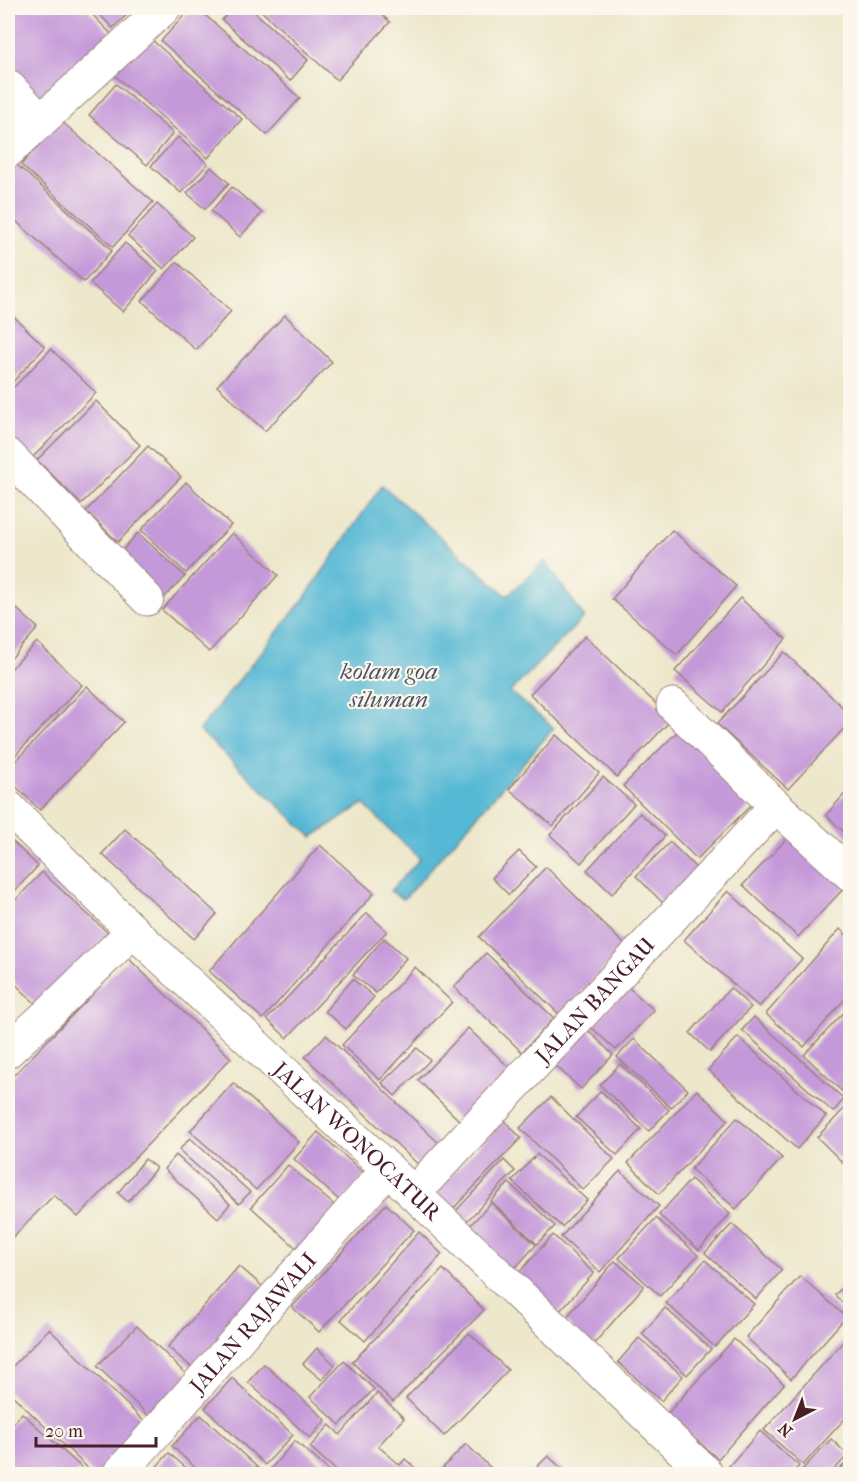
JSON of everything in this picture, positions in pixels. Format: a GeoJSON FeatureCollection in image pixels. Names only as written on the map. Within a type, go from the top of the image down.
{"type":"FeatureCollection","features":[{"type":"Feature","properties":{"kind":"street"},"geometry":{"type":"LineString","coordinates":[[8,151],[164,8]]}},
{"type":"Feature","properties":{"kind":"street"},"geometry":{"type":"LineString","coordinates":[[8,86],[40,120]]}},
{"type":"Feature","properties":{"kind":"street"},"geometry":{"type":"LineString","coordinates":[[8,455],[147,599]]}},
{"type":"Feature","properties":{"kind":"street"},"geometry":{"type":"LineString","coordinates":[[673,705],[776,806],[850,874]]}},
{"type":"Feature","properties":{"kind":"street","name":"JALAN BANGAU"},"geometry":{"type":"LineString","coordinates":[[412,1194],[776,806]]}},
{"type":"Feature","properties":{"kind":"street","name":"JALAN WONOCATUR"},"geometry":{"type":"LineString","coordinates":[[8,807],[133,931],[388,1169],[707,1474]]}},
{"type":"Feature","properties":{"kind":"street"},"geometry":{"type":"LineString","coordinates":[[8,1051],[133,931]]}},
{"type":"Feature","properties":{"kind":"street","name":"JALAN RAJAWALI"},"geometry":{"type":"LineString","coordinates":[[119,1474],[388,1169]]}},
{"type":"Feature","properties":{"kind":"water","name":"kolam goa siluman"},"geometry":{"type":"Polygon","coordinates":[[[382,485],[507,596],[545,561],[584,617],[510,692],[554,728],[404,899],[390,891],[420,859],[363,804],[312,837],[199,730],[303,600],[382,485]]]}},
{"type":"Feature","properties":{"kind":"building"},"geometry":{"type":"Polygon","coordinates":[[[8,8],[86,8],[114,37],[42,105],[8,68],[8,8]]]}},
{"type":"Feature","properties":{"kind":"building"},"geometry":{"type":"Polygon","coordinates":[[[93,8],[134,8],[113,28],[93,8]]]}},
{"type":"Feature","properties":{"kind":"building"},"geometry":{"type":"Polygon","coordinates":[[[191,8],[197,8],[300,98],[267,135],[161,41],[191,8]]]}},
{"type":"Feature","properties":{"kind":"building"},"geometry":{"type":"Polygon","coordinates":[[[233,8],[250,8],[308,60],[290,81],[222,20],[233,8]]]}},
{"type":"Feature","properties":{"kind":"building"},"geometry":{"type":"Polygon","coordinates":[[[258,8],[374,8],[390,22],[337,80],[258,8]]]}},
{"type":"Feature","properties":{"kind":"building"},"geometry":{"type":"Polygon","coordinates":[[[144,33],[242,119],[208,158],[110,71],[144,33]]]}},
{"type":"Feature","properties":{"kind":"building"},"geometry":{"type":"Polygon","coordinates":[[[116,84],[173,133],[147,165],[89,115],[116,84]]]}},
{"type":"Feature","properties":{"kind":"building"},"geometry":{"type":"Polygon","coordinates":[[[60,120],[153,202],[113,247],[21,165],[60,120]]]}},
{"type":"Feature","properties":{"kind":"building"},"geometry":{"type":"Polygon","coordinates":[[[178,137],[208,164],[181,193],[151,166],[178,137]]]}},
{"type":"Feature","properties":{"kind":"building"},"geometry":{"type":"Polygon","coordinates":[[[16,164],[112,250],[84,282],[8,214],[8,173],[16,164]]]}},
{"type":"Feature","properties":{"kind":"building"},"geometry":{"type":"Polygon","coordinates":[[[211,167],[229,183],[205,209],[187,193],[211,167]]]}},
{"type":"Feature","properties":{"kind":"building"},"geometry":{"type":"Polygon","coordinates":[[[232,187],[262,213],[240,237],[211,211],[232,187]]]}},
{"type":"Feature","properties":{"kind":"building"},"geometry":{"type":"Polygon","coordinates":[[[157,204],[193,237],[164,269],[128,236],[157,204]]]}},
{"type":"Feature","properties":{"kind":"building"},"geometry":{"type":"Polygon","coordinates":[[[125,243],[158,271],[123,312],[90,283],[125,243]]]}},
{"type":"Feature","properties":{"kind":"building"},"geometry":{"type":"Polygon","coordinates":[[[177,262],[231,311],[196,350],[142,301],[177,262]]]}},
{"type":"Feature","properties":{"kind":"building"},"geometry":{"type":"Polygon","coordinates":[[[8,311],[45,347],[8,387],[8,311]]]}},
{"type":"Feature","properties":{"kind":"building"},"geometry":{"type":"Polygon","coordinates":[[[285,315],[332,362],[265,431],[217,386],[285,315]]]}},
{"type":"Feature","properties":{"kind":"building"},"geometry":{"type":"Polygon","coordinates":[[[51,349],[96,393],[28,462],[8,442],[8,393],[51,349]]]}},
{"type":"Feature","properties":{"kind":"building"},"geometry":{"type":"Polygon","coordinates":[[[96,401],[140,445],[81,504],[37,460],[96,401]]]}},
{"type":"Feature","properties":{"kind":"building"},"geometry":{"type":"Polygon","coordinates":[[[148,446],[181,477],[118,542],[86,511],[148,446]]]}},
{"type":"Feature","properties":{"kind":"building"},"geometry":{"type":"Polygon","coordinates":[[[186,482],[231,525],[186,573],[141,530],[186,482]]]}},
{"type":"Feature","properties":{"kind":"building"},"geometry":{"type":"Polygon","coordinates":[[[672,530],[736,586],[677,655],[612,599],[672,530]]]}},
{"type":"Feature","properties":{"kind":"building"},"geometry":{"type":"Polygon","coordinates":[[[138,533],[185,576],[160,602],[114,559],[138,533]]]}},
{"type":"Feature","properties":{"kind":"building"},"geometry":{"type":"Polygon","coordinates":[[[232,533],[278,575],[209,652],[162,610],[232,533]]]}},
{"type":"Feature","properties":{"kind":"building"},"geometry":{"type":"Polygon","coordinates":[[[740,598],[786,639],[722,712],[675,671],[740,598]]]}},
{"type":"Feature","properties":{"kind":"building"},"geometry":{"type":"Polygon","coordinates":[[[8,601],[38,628],[8,662],[8,601]]]}},
{"type":"Feature","properties":{"kind":"building"},"geometry":{"type":"Polygon","coordinates":[[[585,636],[672,719],[617,777],[530,694],[585,636]]]}},
{"type":"Feature","properties":{"kind":"building"},"geometry":{"type":"Polygon","coordinates":[[[37,642],[82,685],[8,763],[8,672],[37,642]]]}},
{"type":"Feature","properties":{"kind":"building"},"geometry":{"type":"Polygon","coordinates":[[[784,652],[850,714],[850,722],[788,789],[717,724],[784,652]]]}},
{"type":"Feature","properties":{"kind":"building"},"geometry":{"type":"Polygon","coordinates":[[[87,686],[124,722],[40,810],[8,779],[8,769],[87,686]]]}},
{"type":"Feature","properties":{"kind":"building"},"geometry":{"type":"Polygon","coordinates":[[[679,730],[753,803],[697,859],[623,786],[679,730]]]}},
{"type":"Feature","properties":{"kind":"building"},"geometry":{"type":"Polygon","coordinates":[[[556,735],[599,773],[553,826],[509,789],[556,735]]]}},
{"type":"Feature","properties":{"kind":"building"},"geometry":{"type":"Polygon","coordinates":[[[603,777],[634,804],[581,863],[550,835],[603,777]]]}},
{"type":"Feature","properties":{"kind":"building"},"geometry":{"type":"Polygon","coordinates":[[[850,788],[850,838],[826,815],[850,788]]]}},
{"type":"Feature","properties":{"kind":"building"},"geometry":{"type":"Polygon","coordinates":[[[640,813],[665,836],[612,894],[587,870],[640,813]]]}},
{"type":"Feature","properties":{"kind":"building"},"geometry":{"type":"Polygon","coordinates":[[[125,829],[217,914],[194,939],[102,854],[125,829]]]}},
{"type":"Feature","properties":{"kind":"building"},"geometry":{"type":"Polygon","coordinates":[[[793,832],[848,884],[798,937],[743,885],[793,832]]]}},
{"type":"Feature","properties":{"kind":"building"},"geometry":{"type":"Polygon","coordinates":[[[8,837],[38,866],[8,898],[8,837]]]}},
{"type":"Feature","properties":{"kind":"building"},"geometry":{"type":"Polygon","coordinates":[[[670,842],[699,871],[666,906],[636,876],[670,842]]]}},
{"type":"Feature","properties":{"kind":"building"},"geometry":{"type":"Polygon","coordinates":[[[320,845],[374,893],[263,1019],[209,971],[320,845]]]}},
{"type":"Feature","properties":{"kind":"building"},"geometry":{"type":"Polygon","coordinates":[[[519,851],[536,867],[509,895],[492,878],[519,851]]]}},
{"type":"Feature","properties":{"kind":"building"},"geometry":{"type":"Polygon","coordinates":[[[546,867],[626,946],[560,1015],[479,937],[546,867]]]}},
{"type":"Feature","properties":{"kind":"building"},"geometry":{"type":"Polygon","coordinates":[[[42,872],[108,933],[39,1007],[8,977],[8,908],[42,872]]]}},
{"type":"Feature","properties":{"kind":"building"},"geometry":{"type":"Polygon","coordinates":[[[728,891],[802,959],[759,1007],[684,940],[728,891]]]}},
{"type":"Feature","properties":{"kind":"building"},"geometry":{"type":"Polygon","coordinates":[[[367,913],[387,931],[287,1038],[267,1019],[367,913]]]}},
{"type":"Feature","properties":{"kind":"building"},"geometry":{"type":"Polygon","coordinates":[[[840,929],[850,938],[850,993],[804,1047],[766,1014],[840,929]]]}},
{"type":"Feature","properties":{"kind":"building"},"geometry":{"type":"Polygon","coordinates":[[[384,938],[406,958],[376,993],[353,975],[384,938]]]}},
{"type":"Feature","properties":{"kind":"building"},"geometry":{"type":"Polygon","coordinates":[[[486,953],[554,1018],[522,1052],[454,987],[486,953]]]}},
{"type":"Feature","properties":{"kind":"building"},"geometry":{"type":"Polygon","coordinates":[[[128,958],[231,1058],[78,1217],[54,1195],[8,1242],[8,1081],[128,958]]]}},
{"type":"Feature","properties":{"kind":"building"},"geometry":{"type":"Polygon","coordinates":[[[415,967],[452,1002],[380,1080],[342,1045],[415,967]]]}},
{"type":"Feature","properties":{"kind":"building"},"geometry":{"type":"Polygon","coordinates":[[[353,979],[374,997],[346,1029],[325,1011],[353,979]]]}},
{"type":"Feature","properties":{"kind":"building"},"geometry":{"type":"Polygon","coordinates":[[[628,987],[654,1010],[616,1050],[591,1027],[628,987]]]}},
{"type":"Feature","properties":{"kind":"building"},"geometry":{"type":"Polygon","coordinates":[[[730,988],[751,1007],[710,1052],[690,1033],[730,988]]]}},
{"type":"Feature","properties":{"kind":"building"},"geometry":{"type":"Polygon","coordinates":[[[850,1006],[850,1090],[846,1095],[804,1055],[850,1006]]]}},
{"type":"Feature","properties":{"kind":"building"},"geometry":{"type":"Polygon","coordinates":[[[754,1017],[844,1099],[833,1112],[742,1030],[754,1017]]]}},
{"type":"Feature","properties":{"kind":"building"},"geometry":{"type":"Polygon","coordinates":[[[468,1028],[519,1077],[468,1129],[418,1080],[468,1028]]]}},
{"type":"Feature","properties":{"kind":"building"},"geometry":{"type":"Polygon","coordinates":[[[588,1030],[613,1055],[581,1089],[555,1065],[588,1030]]]}},
{"type":"Feature","properties":{"kind":"building"},"geometry":{"type":"Polygon","coordinates":[[[326,1035],[445,1149],[425,1171],[305,1057],[326,1035]]]}},
{"type":"Feature","properties":{"kind":"building"},"geometry":{"type":"Polygon","coordinates":[[[738,1037],[826,1116],[797,1149],[708,1070],[738,1037]]]}},
{"type":"Feature","properties":{"kind":"building"},"geometry":{"type":"Polygon","coordinates":[[[634,1039],[688,1090],[671,1108],[617,1057],[634,1039]]]}},
{"type":"Feature","properties":{"kind":"building"},"geometry":{"type":"Polygon","coordinates":[[[417,1048],[430,1060],[395,1096],[382,1083],[417,1048]]]}},
{"type":"Feature","properties":{"kind":"building"},"geometry":{"type":"Polygon","coordinates":[[[620,1064],[669,1110],[649,1131],[600,1085],[620,1064]]]}},
{"type":"Feature","properties":{"kind":"building"},"geometry":{"type":"Polygon","coordinates":[[[233,1083],[299,1142],[256,1190],[190,1131],[233,1083]]]}},
{"type":"Feature","properties":{"kind":"building"},"geometry":{"type":"Polygon","coordinates":[[[697,1090],[728,1120],[659,1194],[628,1163],[697,1090]]]}},
{"type":"Feature","properties":{"kind":"building"},"geometry":{"type":"Polygon","coordinates":[[[601,1091],[641,1129],[617,1155],[576,1117],[601,1091]]]}},
{"type":"Feature","properties":{"kind":"building"},"geometry":{"type":"Polygon","coordinates":[[[551,1097],[614,1159],[583,1190],[520,1128],[551,1097]]]}},
{"type":"Feature","properties":{"kind":"building"},"geometry":{"type":"Polygon","coordinates":[[[850,1103],[850,1170],[817,1137],[850,1103]]]}},
{"type":"Feature","properties":{"kind":"building"},"geometry":{"type":"Polygon","coordinates":[[[737,1118],[782,1158],[736,1209],[691,1169],[737,1118]]]}},
{"type":"Feature","properties":{"kind":"building"},"geometry":{"type":"Polygon","coordinates":[[[504,1120],[521,1138],[453,1209],[435,1192],[504,1120]]]}},
{"type":"Feature","properties":{"kind":"building"},"geometry":{"type":"Polygon","coordinates":[[[318,1132],[366,1175],[341,1202],[294,1159],[318,1132]]]}},
{"type":"Feature","properties":{"kind":"building"},"geometry":{"type":"Polygon","coordinates":[[[190,1138],[250,1192],[239,1204],[179,1150],[190,1138]]]}},
{"type":"Feature","properties":{"kind":"building"},"geometry":{"type":"Polygon","coordinates":[[[537,1154],[587,1200],[562,1227],[512,1181],[537,1154]]]}},
{"type":"Feature","properties":{"kind":"building"},"geometry":{"type":"Polygon","coordinates":[[[176,1155],[230,1204],[218,1218],[164,1169],[176,1155]]]}},
{"type":"Feature","properties":{"kind":"building"},"geometry":{"type":"Polygon","coordinates":[[[145,1159],[156,1168],[128,1202],[118,1193],[145,1159]]]}},
{"type":"Feature","properties":{"kind":"building"},"geometry":{"type":"Polygon","coordinates":[[[504,1160],[515,1171],[464,1224],[453,1214],[504,1160]]]}},
{"type":"Feature","properties":{"kind":"building"},"geometry":{"type":"Polygon","coordinates":[[[288,1165],[341,1211],[303,1254],[251,1207],[288,1165]]]}},
{"type":"Feature","properties":{"kind":"building"},"geometry":{"type":"Polygon","coordinates":[[[620,1171],[659,1206],[600,1272],[561,1237],[620,1171]]]}},
{"type":"Feature","properties":{"kind":"building"},"geometry":{"type":"Polygon","coordinates":[[[691,1179],[730,1214],[699,1250],[659,1215],[691,1179]]]}},
{"type":"Feature","properties":{"kind":"building"},"geometry":{"type":"Polygon","coordinates":[[[509,1183],[555,1226],[537,1244],[491,1201],[509,1183]]]}},
{"type":"Feature","properties":{"kind":"building"},"geometry":{"type":"Polygon","coordinates":[[[491,1203],[536,1245],[508,1276],[463,1233],[491,1203]]]}},
{"type":"Feature","properties":{"kind":"building"},"geometry":{"type":"Polygon","coordinates":[[[386,1204],[414,1230],[319,1332],[292,1307],[386,1204]]]}},
{"type":"Feature","properties":{"kind":"building"},"geometry":{"type":"Polygon","coordinates":[[[656,1218],[698,1255],[660,1296],[619,1258],[656,1218]]]}},
{"type":"Feature","properties":{"kind":"building"},"geometry":{"type":"Polygon","coordinates":[[[732,1224],[782,1270],[756,1299],[705,1253],[732,1224]]]}},
{"type":"Feature","properties":{"kind":"building"},"geometry":{"type":"Polygon","coordinates":[[[419,1232],[442,1254],[365,1341],[341,1320],[419,1232]]]}},
{"type":"Feature","properties":{"kind":"building"},"geometry":{"type":"Polygon","coordinates":[[[553,1235],[594,1273],[558,1313],[517,1275],[553,1235]]]}},
{"type":"Feature","properties":{"kind":"building"},"geometry":{"type":"Polygon","coordinates":[[[705,1260],[754,1304],[715,1347],[666,1303],[705,1260]]]}},
{"type":"Feature","properties":{"kind":"building"},"geometry":{"type":"Polygon","coordinates":[[[615,1261],[644,1286],[592,1346],[564,1320],[615,1261]]]}},
{"type":"Feature","properties":{"kind":"building"},"geometry":{"type":"Polygon","coordinates":[[[239,1266],[269,1292],[198,1373],[168,1347],[239,1266]]]}},
{"type":"Feature","properties":{"kind":"building"},"geometry":{"type":"Polygon","coordinates":[[[443,1269],[484,1310],[393,1402],[352,1362],[443,1269]]]}},
{"type":"Feature","properties":{"kind":"building"},"geometry":{"type":"Polygon","coordinates":[[[800,1276],[846,1317],[791,1379],[746,1337],[800,1276]]]}},
{"type":"Feature","properties":{"kind":"building"},"geometry":{"type":"Polygon","coordinates":[[[850,1279],[850,1311],[835,1295],[850,1279]]]}},
{"type":"Feature","properties":{"kind":"building"},"geometry":{"type":"Polygon","coordinates":[[[665,1308],[711,1349],[687,1375],[642,1334],[665,1308]]]}},
{"type":"Feature","properties":{"kind":"building"},"geometry":{"type":"Polygon","coordinates":[[[137,1326],[192,1380],[153,1420],[97,1366],[137,1326]]]}},
{"type":"Feature","properties":{"kind":"building"},"geometry":{"type":"Polygon","coordinates":[[[49,1329],[148,1425],[100,1474],[94,1474],[8,1391],[8,1371],[49,1329]]]}},
{"type":"Feature","properties":{"kind":"building"},"geometry":{"type":"Polygon","coordinates":[[[469,1333],[508,1370],[444,1436],[406,1398],[469,1333]]]}},
{"type":"Feature","properties":{"kind":"building"},"geometry":{"type":"Polygon","coordinates":[[[850,1334],[850,1413],[803,1465],[764,1430],[850,1334]]]}},
{"type":"Feature","properties":{"kind":"building"},"geometry":{"type":"Polygon","coordinates":[[[639,1338],[683,1376],[661,1401],[618,1362],[639,1338]]]}},
{"type":"Feature","properties":{"kind":"building"},"geometry":{"type":"Polygon","coordinates":[[[734,1339],[784,1384],[718,1459],[667,1414],[734,1339]]]}},
{"type":"Feature","properties":{"kind":"building"},"geometry":{"type":"Polygon","coordinates":[[[317,1348],[335,1365],[322,1380],[303,1364],[317,1348]]]}},
{"type":"Feature","properties":{"kind":"building"},"geometry":{"type":"Polygon","coordinates":[[[344,1361],[374,1389],[340,1425],[310,1397],[344,1361]]]}},
{"type":"Feature","properties":{"kind":"building"},"geometry":{"type":"Polygon","coordinates":[[[264,1364],[326,1420],[310,1438],[248,1382],[264,1364]]]}},
{"type":"Feature","properties":{"kind":"building"},"geometry":{"type":"Polygon","coordinates":[[[232,1378],[293,1435],[265,1465],[205,1408],[232,1378]]]}},
{"type":"Feature","properties":{"kind":"building"},"geometry":{"type":"Polygon","coordinates":[[[377,1393],[404,1418],[378,1446],[400,1465],[405,1459],[422,1474],[340,1474],[310,1447],[330,1425],[340,1435],[377,1393]]]}},
{"type":"Feature","properties":{"kind":"building"},"geometry":{"type":"Polygon","coordinates":[[[22,1413],[82,1468],[76,1474],[8,1474],[8,1429],[22,1413]]]}},
{"type":"Feature","properties":{"kind":"building"},"geometry":{"type":"Polygon","coordinates":[[[201,1415],[260,1470],[256,1474],[202,1474],[172,1446],[201,1415]]]}},
{"type":"Feature","properties":{"kind":"building"},"geometry":{"type":"Polygon","coordinates":[[[760,1431],[799,1466],[791,1474],[736,1474],[728,1467],[760,1431]]]}},
{"type":"Feature","properties":{"kind":"building"},"geometry":{"type":"Polygon","coordinates":[[[831,1439],[848,1455],[830,1474],[798,1474],[831,1439]]]}},
{"type":"Feature","properties":{"kind":"building"},"geometry":{"type":"Polygon","coordinates":[[[295,1441],[333,1474],[266,1474],[295,1441]]]}},
{"type":"Feature","properties":{"kind":"building"},"geometry":{"type":"Polygon","coordinates":[[[466,1444],[497,1474],[437,1474],[466,1444]]]}},
{"type":"Feature","properties":{"kind":"building"},"geometry":{"type":"Polygon","coordinates":[[[169,1453],[193,1474],[150,1474],[169,1453]]]}},
{"type":"Feature","properties":{"kind":"building"},"geometry":{"type":"Polygon","coordinates":[[[548,1456],[568,1474],[530,1474],[548,1456]]]}},
{"type":"Feature","properties":{"kind":"building"},"geometry":{"type":"Polygon","coordinates":[[[846,1463],[850,1467],[850,1474],[835,1474],[846,1463]]]}}]}
